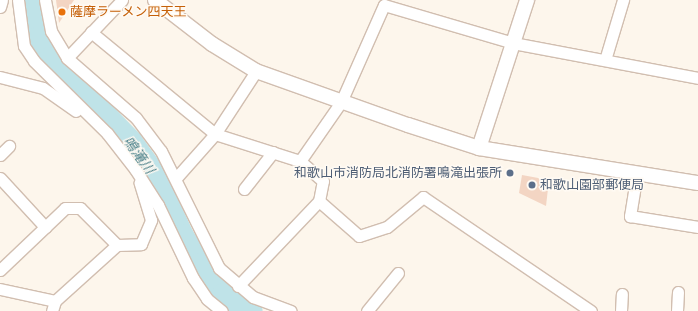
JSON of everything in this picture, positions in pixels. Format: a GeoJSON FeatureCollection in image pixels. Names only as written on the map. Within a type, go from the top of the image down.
{"type":"FeatureCollection","features":[{"type":"Feature","properties":{"kind":"street"},"geometry":{"type":"LineString","coordinates":[[0,7],[2,0]]}},
{"type":"Feature","properties":{"kind":"street"},"geometry":{"type":"LineString","coordinates":[[18,0],[24,46],[34,61],[107,133],[136,169],[158,205],[193,278],[207,299],[222,311]]}},
{"type":"Feature","properties":{"kind":"street"},"geometry":{"type":"LineString","coordinates":[[45,0],[51,30],[67,58],[136,118],[176,178],[219,268],[238,286],[253,297],[291,311]]}},
{"type":"Feature","properties":{"kind":"street"},"geometry":{"type":"LineString","coordinates":[[67,58],[122,0]]}},
{"type":"Feature","properties":{"kind":"street"},"geometry":{"type":"LineString","coordinates":[[155,0],[212,44],[256,71],[341,102],[479,148],[698,183]]}},
{"type":"Feature","properties":{"kind":"street"},"geometry":{"type":"LineString","coordinates":[[479,148],[527,0]]}},
{"type":"Feature","properties":{"kind":"street"},"geometry":{"type":"LineString","coordinates":[[605,60],[623,0]]}},
{"type":"Feature","properties":{"kind":"street"},"geometry":{"type":"LineString","coordinates":[[300,160],[341,102],[384,5],[388,3],[513,43],[698,78]]}},
{"type":"Feature","properties":{"kind":"street"},"geometry":{"type":"LineString","coordinates":[[91,32],[214,134],[300,160],[323,181],[319,201],[238,286]]}},
{"type":"Feature","properties":{"kind":"street"},"geometry":{"type":"LineString","coordinates":[[176,178],[214,134],[256,71]]}},
{"type":"Feature","properties":{"kind":"street"},"geometry":{"type":"LineString","coordinates":[[0,77],[43,88],[107,133]]}},
{"type":"Feature","properties":{"kind":"street"},"geometry":{"type":"LineString","coordinates":[[0,155],[9,146]]}},
{"type":"Feature","properties":{"kind":"street"},"geometry":{"type":"LineString","coordinates":[[244,188],[273,152]]}},
{"type":"Feature","properties":{"kind":"street"},"geometry":{"type":"LineString","coordinates":[[0,289],[54,306],[117,245],[141,244],[151,220],[136,169]]}},
{"type":"Feature","properties":{"kind":"street"},"geometry":{"type":"LineString","coordinates":[[638,173],[630,216],[698,227]]}},
{"type":"Feature","properties":{"kind":"street"},"geometry":{"type":"LineString","coordinates":[[1,183],[45,227]]}},
{"type":"Feature","properties":{"kind":"street"},"geometry":{"type":"LineString","coordinates":[[319,201],[359,236],[387,227],[423,197],[591,311]]}},
{"type":"Feature","properties":{"kind":"street"},"geometry":{"type":"LineString","coordinates":[[0,270],[65,208],[80,208],[117,245]]}},
{"type":"Feature","properties":{"kind":"street"},"geometry":{"type":"LineString","coordinates":[[367,311],[398,273]]}},
{"type":"Feature","properties":{"kind":"street"},"geometry":{"type":"LineString","coordinates":[[677,311],[678,292]]}},
{"type":"Feature","properties":{"kind":"street"},"geometry":{"type":"LineString","coordinates":[[621,311],[622,294]]}},
{"type":"Feature","properties":{"kind":"building","name":"薩摩ラーメン四天王"},"geometry":{"type":"Polygon","coordinates":[[[56,0],[74,0],[59,23],[56,0]]]}},
{"type":"Feature","properties":{"kind":"building"},"geometry":{"type":"Polygon","coordinates":[[[522,175],[549,180],[546,206],[519,193],[522,175]]]}},
{"type":"Feature","properties":{"kind":"waterway","name":"鳴滝川"},"geometry":{"type":"LineString","coordinates":[[28,0],[38,39],[50,59],[130,141],[153,173],[182,236],[200,265],[224,295],[251,311]]}},
{"type":"Feature","properties":{"kind":"place","name":"薩摩ラーメン四天王"},"geometry":{"type":"Point","coordinates":[62,12]}},
{"type":"Feature","properties":{"kind":"place","name":"和歌山市消防局北消防署鳴滝出張所"},"geometry":{"type":"Point","coordinates":[510,173]}},
{"type":"Feature","properties":{"kind":"place","name":"和歌山園部郵便局"},"geometry":{"type":"Point","coordinates":[532,185]}}]}
